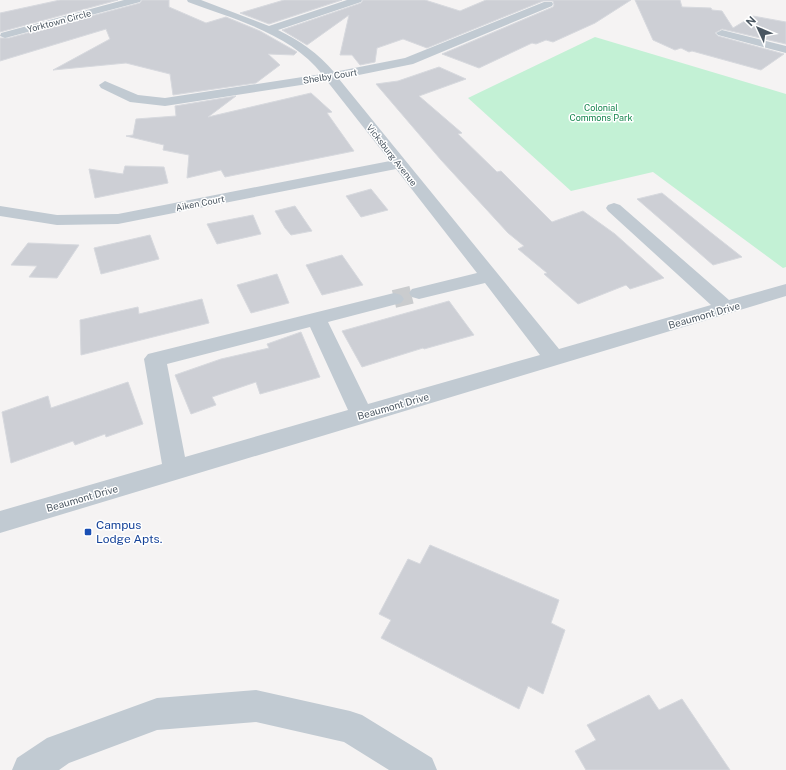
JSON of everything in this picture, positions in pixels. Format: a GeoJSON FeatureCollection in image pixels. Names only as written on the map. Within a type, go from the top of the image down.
{"type":"FeatureCollection","features":[{"type":"Feature","properties":{"kind":"street","name":"Yorktown Circle"},"geometry":{"type":"LineString","coordinates":[[5,35],[136,0]]}},
{"type":"Feature","properties":{"kind":"street","name":"Vicksburg Avenue"},"geometry":{"type":"LineString","coordinates":[[192,0],[268,30],[302,47],[319,62],[399,164],[491,276],[555,359]]}},
{"type":"Feature","properties":{"kind":"street"},"geometry":{"type":"LineString","coordinates":[[268,30],[357,0]]}},
{"type":"Feature","properties":{"kind":"street","name":"Shelby Court"},"geometry":{"type":"LineString","coordinates":[[105,84],[135,99],[165,102],[396,65],[421,57],[548,4]]}},
{"type":"Feature","properties":{"kind":"street"},"geometry":{"type":"LineString","coordinates":[[722,34],[786,50]]}},
{"type":"Feature","properties":{"kind":"street","name":"Aiken Court"},"geometry":{"type":"LineString","coordinates":[[0,211],[64,220],[118,219],[399,164]]}},
{"type":"Feature","properties":{"kind":"street"},"geometry":{"type":"LineString","coordinates":[[614,208],[726,308]]}},
{"type":"Feature","properties":{"kind":"street"},"geometry":{"type":"LineString","coordinates":[[419,293],[491,276]]}},
{"type":"Feature","properties":{"kind":"street","name":"Beaumont Drive"},"geometry":{"type":"LineString","coordinates":[[0,522],[786,290]]}},
{"type":"Feature","properties":{"kind":"street"},"geometry":{"type":"LineString","coordinates":[[176,471],[154,359],[394,299]]}},
{"type":"Feature","properties":{"kind":"street"},"geometry":{"type":"LineString","coordinates":[[316,318],[362,415]]}},
{"type":"Feature","properties":{"kind":"street"},"geometry":{"type":"LineString","coordinates":[[29,770],[59,750],[157,714],[256,706],[350,727],[420,770]]}},
{"type":"Feature","properties":{"kind":"green space","name":"Colonial Commons Park"},"geometry":{"type":"Polygon","coordinates":[[[595,37],[786,94],[786,267],[783,268],[653,172],[571,191],[468,98],[595,37]]]}},
{"type":"Feature","properties":{"kind":"building"},"geometry":{"type":"Polygon","coordinates":[[[60,0],[118,0],[0,32],[0,13],[60,0]]]}},
{"type":"Feature","properties":{"kind":"building"},"geometry":{"type":"Polygon","coordinates":[[[142,0],[169,0],[169,7],[206,23],[226,17],[260,31],[297,52],[294,55],[268,54],[280,65],[256,83],[173,95],[170,74],[126,63],[53,70],[110,39],[106,29],[0,61],[0,38],[9,38],[140,3],[142,0]]]}},
{"type":"Feature","properties":{"kind":"building"},"geometry":{"type":"Polygon","coordinates":[[[284,0],[342,0],[269,24],[240,13],[284,0]]]}},
{"type":"Feature","properties":{"kind":"building"},"geometry":{"type":"Polygon","coordinates":[[[363,0],[425,0],[460,11],[486,0],[631,0],[595,23],[553,42],[546,40],[536,44],[532,43],[479,68],[442,54],[553,7],[553,1],[543,1],[427,48],[403,39],[377,48],[375,62],[360,65],[352,55],[340,55],[349,15],[307,45],[282,30],[361,3],[363,0]]]}},
{"type":"Feature","properties":{"kind":"building"},"geometry":{"type":"Polygon","coordinates":[[[635,0],[680,0],[682,7],[711,8],[712,10],[722,11],[733,28],[753,16],[786,22],[786,44],[722,29],[715,33],[718,36],[784,54],[761,70],[692,51],[689,52],[681,48],[675,50],[653,40],[635,0]]]}},
{"type":"Feature","properties":{"kind":"building"},"geometry":{"type":"Polygon","coordinates":[[[439,67],[466,79],[419,96],[462,133],[458,134],[497,172],[501,171],[552,222],[583,211],[615,234],[664,278],[630,289],[626,285],[578,304],[544,274],[547,273],[518,249],[524,246],[508,233],[441,160],[376,84],[398,81],[439,67]]]}},
{"type":"Feature","properties":{"kind":"building"},"geometry":{"type":"Polygon","coordinates":[[[311,93],[332,112],[327,113],[354,151],[225,177],[221,170],[187,178],[189,155],[163,150],[164,145],[126,136],[133,135],[136,119],[176,116],[175,106],[236,96],[208,117],[311,93]]]}},
{"type":"Feature","properties":{"kind":"building"},"geometry":{"type":"Polygon","coordinates":[[[125,166],[164,167],[168,183],[95,198],[89,169],[123,174],[125,166]]]}},
{"type":"Feature","properties":{"kind":"building"},"geometry":{"type":"Polygon","coordinates":[[[371,189],[388,210],[361,217],[346,196],[371,189]]]}},
{"type":"Feature","properties":{"kind":"building"},"geometry":{"type":"Polygon","coordinates":[[[662,193],[742,257],[713,265],[637,199],[662,193]]]}},
{"type":"Feature","properties":{"kind":"building"},"geometry":{"type":"Polygon","coordinates":[[[295,206],[312,231],[291,235],[285,228],[275,211],[295,206]]]}},
{"type":"Feature","properties":{"kind":"building"},"geometry":{"type":"Polygon","coordinates":[[[253,215],[261,234],[217,244],[207,224],[253,215]]]}},
{"type":"Feature","properties":{"kind":"building"},"geometry":{"type":"Polygon","coordinates":[[[150,235],[159,259],[101,274],[94,248],[150,235]]]}},
{"type":"Feature","properties":{"kind":"building"},"geometry":{"type":"Polygon","coordinates":[[[28,243],[79,245],[57,278],[29,277],[37,266],[11,265],[28,243]]]}},
{"type":"Feature","properties":{"kind":"building"},"geometry":{"type":"Polygon","coordinates":[[[342,255],[363,285],[322,295],[306,265],[342,255]]]}},
{"type":"Feature","properties":{"kind":"building"},"geometry":{"type":"Polygon","coordinates":[[[277,274],[289,303],[251,313],[237,285],[277,274]]]}},
{"type":"Feature","properties":{"kind":"building"},"geometry":{"type":"Polygon","coordinates":[[[202,299],[209,323],[81,355],[80,320],[138,307],[139,314],[202,299]]]}},
{"type":"Feature","properties":{"kind":"building"},"geometry":{"type":"Polygon","coordinates":[[[449,301],[474,335],[424,349],[423,348],[362,367],[342,331],[449,301]]]}},
{"type":"Feature","properties":{"kind":"building"},"geometry":{"type":"Polygon","coordinates":[[[301,332],[320,377],[260,394],[256,382],[212,397],[216,405],[191,414],[175,375],[221,359],[269,348],[267,344],[301,332]]]}},
{"type":"Feature","properties":{"kind":"building"},"geometry":{"type":"Polygon","coordinates":[[[128,382],[143,424],[106,437],[105,434],[75,445],[73,441],[11,463],[2,412],[48,396],[51,408],[128,382]]]}},
{"type":"Feature","properties":{"kind":"building"},"geometry":{"type":"Polygon","coordinates":[[[430,545],[559,600],[551,623],[565,630],[543,694],[528,686],[519,709],[381,638],[391,620],[379,614],[408,559],[420,564],[430,545]]]}},
{"type":"Feature","properties":{"kind":"building"},"geometry":{"type":"Polygon","coordinates":[[[649,695],[659,710],[682,699],[730,770],[586,770],[575,751],[596,740],[587,725],[649,695]]]}},
{"type":"Feature","properties":{"kind":"tunnel"},"geometry":{"type":"LineString","coordinates":[[394,299],[419,293]]}},
{"type":"Feature","properties":{"kind":"place","name":"Campus Lodge Apts."},"geometry":{"type":"Point","coordinates":[88,532]}}]}
